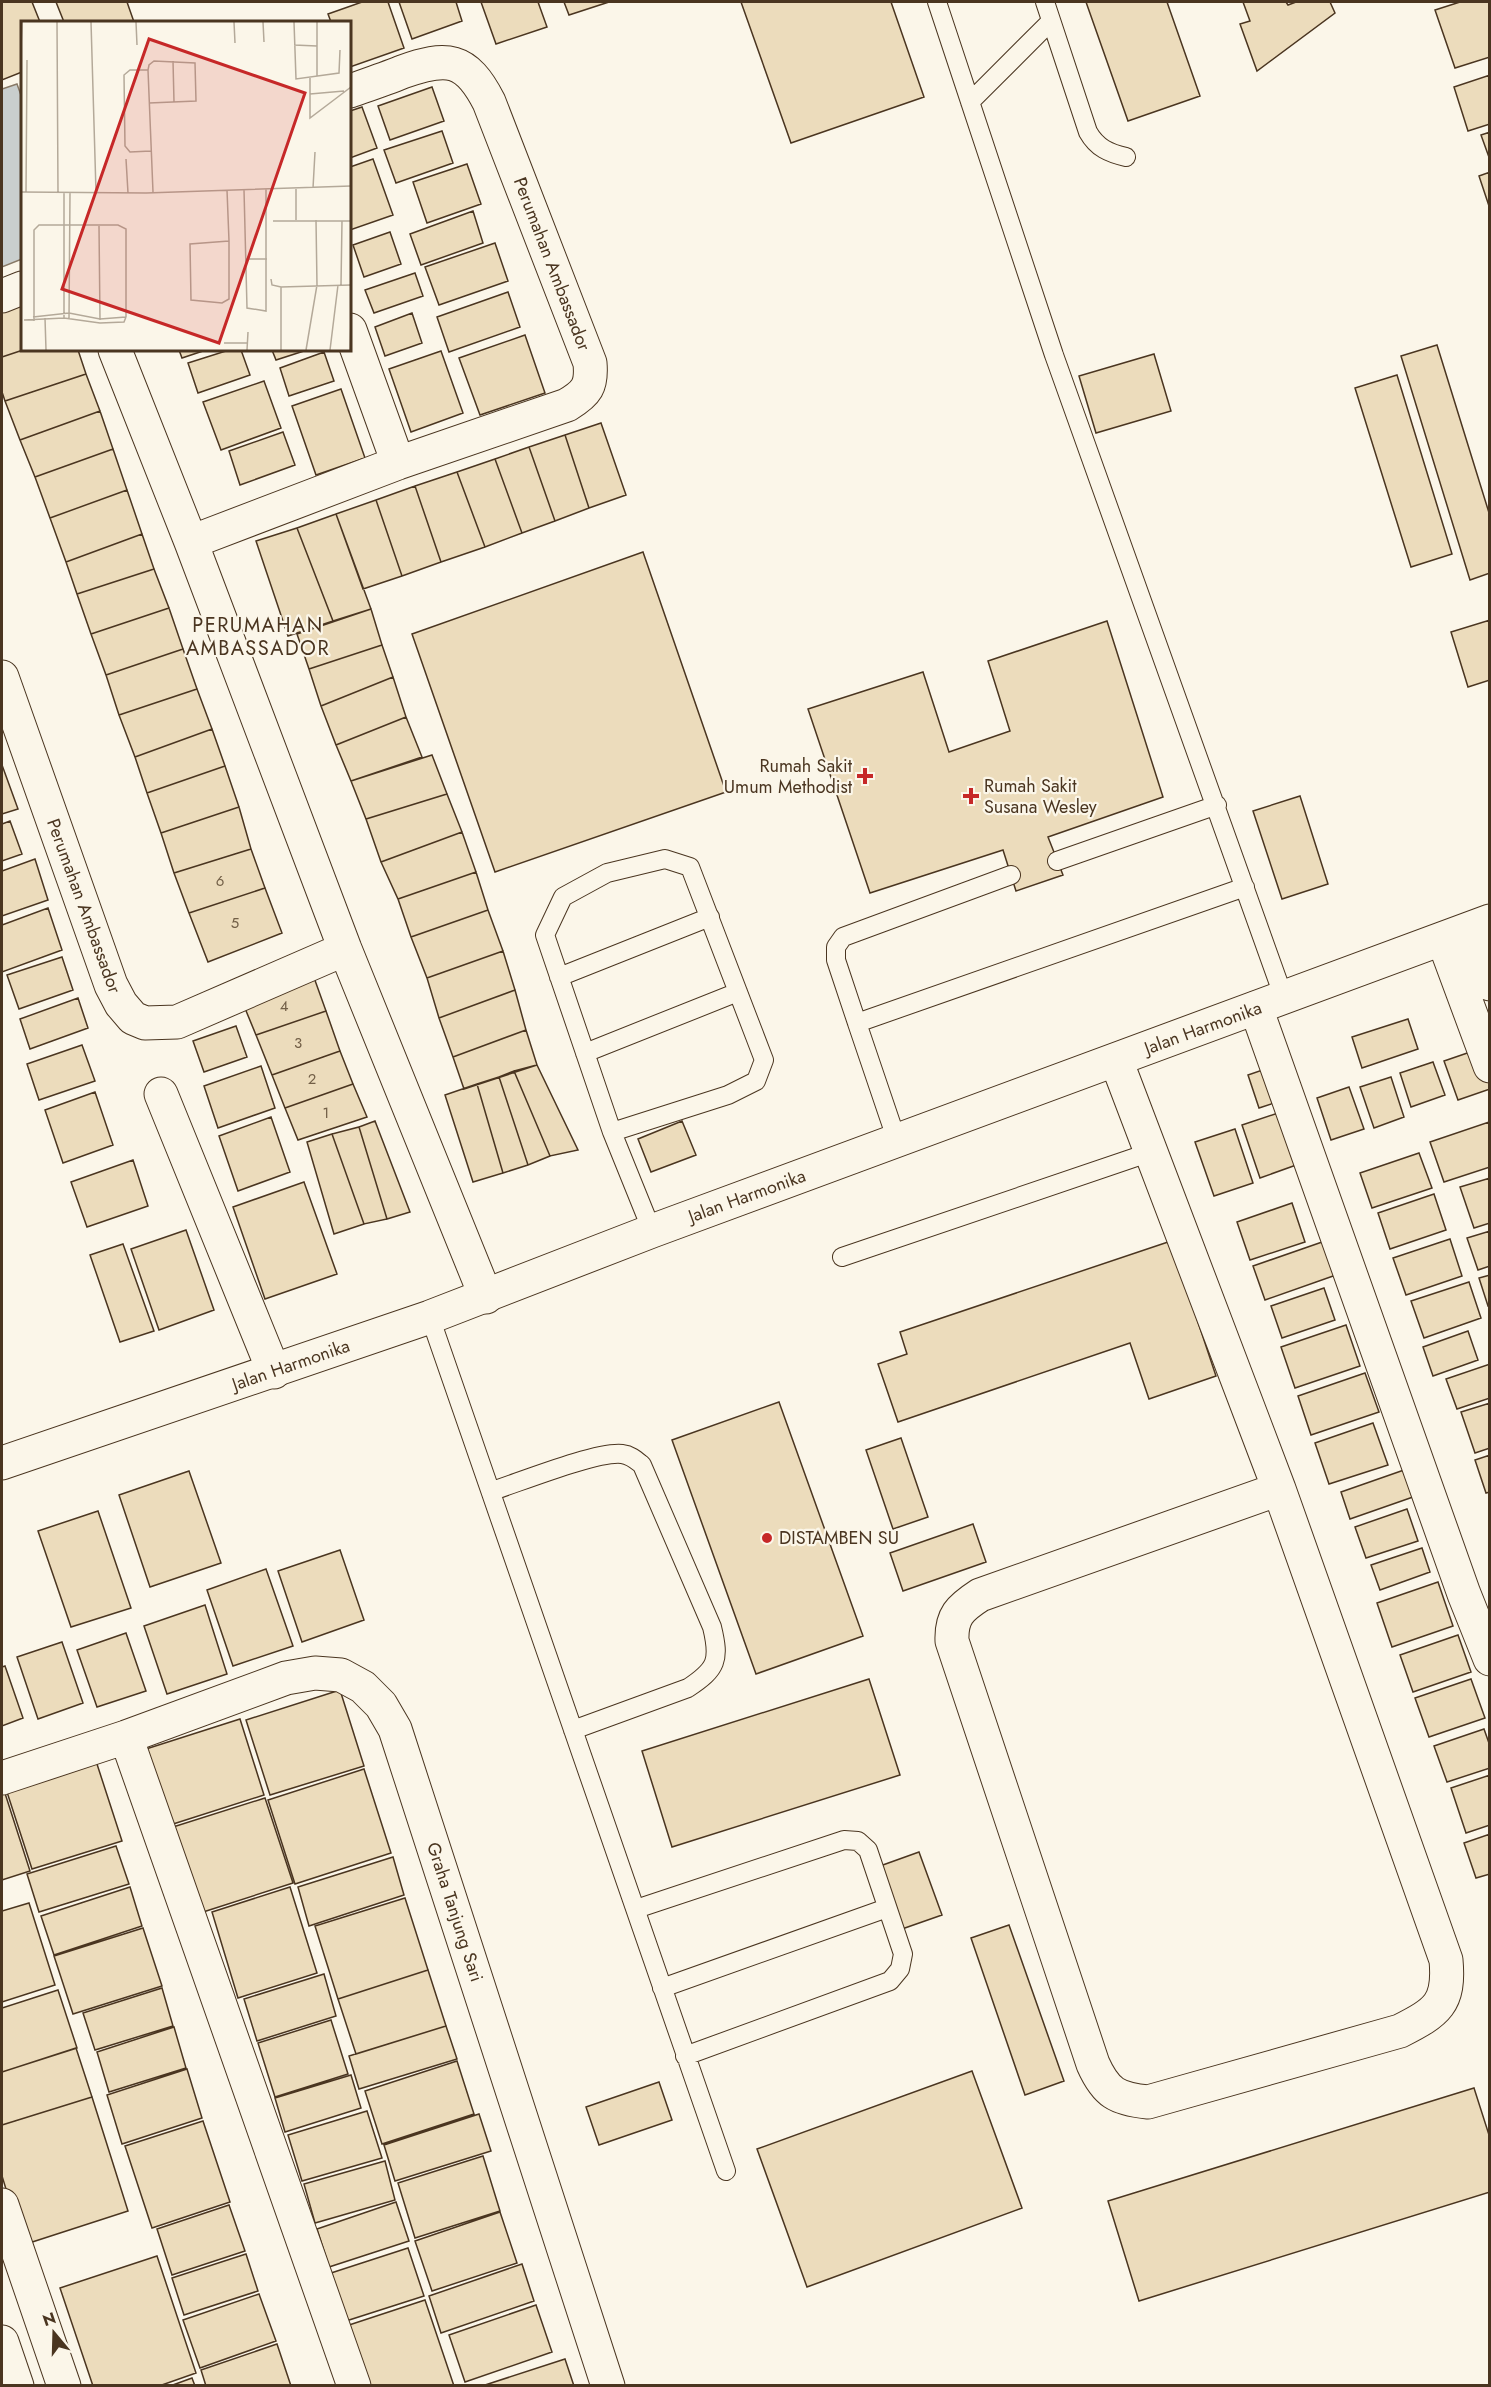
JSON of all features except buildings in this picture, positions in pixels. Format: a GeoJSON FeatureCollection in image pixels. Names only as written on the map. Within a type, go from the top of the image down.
{"type":"FeatureCollection","features":[{"type":"Feature","properties":{"kind":"street","name":"Perumahan Ambassador"},"geometry":{"type":"LineString","coordinates":[[191,542],[398,463],[567,405],[581,396],[588,387],[591,376],[590,363],[489,102],[479,83],[467,71],[453,63],[437,61],[351,92]]}},
{"type":"Feature","properties":{"kind":"street"},"geometry":{"type":"LineString","coordinates":[[2,296],[21,288]]}},
{"type":"Feature","properties":{"kind":"street"},"geometry":{"type":"LineString","coordinates":[[351,333],[398,463]]}},
{"type":"Feature","properties":{"kind":"street"},"geometry":{"type":"LineString","coordinates":[[115,351],[191,542],[345,948],[486,1297]]}},
{"type":"Feature","properties":{"kind":"street","name":"Perumahan Ambassador"},"geometry":{"type":"LineString","coordinates":[[2,677],[111,985],[121,1004],[133,1018],[145,1023],[177,1022],[345,948]]}},
{"type":"Feature","properties":{"kind":"street"},"geometry":{"type":"LineString","coordinates":[[1467,930],[1490,984]]}},
{"type":"Feature","properties":{"kind":"street"},"geometry":{"type":"LineString","coordinates":[[1467,930],[1490,1066]]}},
{"type":"Feature","properties":{"kind":"street","name":"Jalan Harmonika"},"geometry":{"type":"LineString","coordinates":[[3,1459],[274,1372],[486,1297],[652,1231],[1467,930]]}},
{"type":"Feature","properties":{"kind":"street"},"geometry":{"type":"LineString","coordinates":[[1270,1003],[1477,1590],[1490,1659]]}},
{"type":"Feature","properties":{"kind":"street"},"geometry":{"type":"LineString","coordinates":[[1116,1060],[1279,1489],[1446,1960],[1448,1980],[1442,2002],[1426,2018],[1401,2031],[1148,2102],[1131,2100],[1112,2094],[1100,2081],[1093,2064],[952,1641],[952,1627],[964,1605],[981,1595],[1279,1489]]}},
{"type":"Feature","properties":{"kind":"street"},"geometry":{"type":"LineString","coordinates":[[160,1094],[274,1372]]}},
{"type":"Feature","properties":{"kind":"street","name":"Graha Tanjung Sari"},"geometry":{"type":"LineString","coordinates":[[2,1778],[126,1737],[286,1678],[315,1673],[340,1675],[363,1687],[381,1705],[395,1729],[608,2385]]}},
{"type":"Feature","properties":{"kind":"street"},"geometry":{"type":"LineString","coordinates":[[126,1737],[354,2385]]}},
{"type":"Feature","properties":{"kind":"street"},"geometry":{"type":"LineString","coordinates":[[2,2205],[64,2385]]}},
{"type":"Feature","properties":{"kind":"street"},"geometry":{"type":"LineString","coordinates":[[2,2342],[16,2385]]}},
{"type":"Feature","properties":{"kind":"lane"},"geometry":{"type":"LineString","coordinates":[[937,2],[1054,354],[1245,887],[1270,1003]]}},
{"type":"Feature","properties":{"kind":"lane"},"geometry":{"type":"LineString","coordinates":[[1045,2],[1088,132],[1094,143],[1109,153],[1126,157]]}},
{"type":"Feature","properties":{"kind":"lane"},"geometry":{"type":"LineString","coordinates":[[970,102],[1051,21]]}},
{"type":"Feature","properties":{"kind":"lane"},"geometry":{"type":"LineString","coordinates":[[1058,861],[1216,805]]}},
{"type":"Feature","properties":{"kind":"lane"},"geometry":{"type":"LineString","coordinates":[[612,1132],[728,1095],[756,1081],[764,1060],[690,867],[665,859],[607,873],[563,897],[545,935],[612,1132],[652,1231]]}},
{"type":"Feature","properties":{"kind":"lane"},"geometry":{"type":"LineString","coordinates":[[897,1141],[836,960],[836,946],[843,937],[1011,875]]}},
{"type":"Feature","properties":{"kind":"lane"},"geometry":{"type":"LineString","coordinates":[[857,1023],[1245,887]]}},
{"type":"Feature","properties":{"kind":"lane"},"geometry":{"type":"LineString","coordinates":[[559,977],[710,917]]}},
{"type":"Feature","properties":{"kind":"lane"},"geometry":{"type":"LineString","coordinates":[[585,1053],[738,992]]}},
{"type":"Feature","properties":{"kind":"lane"},"geometry":{"type":"LineString","coordinates":[[843,1257],[1151,1152]]}},
{"type":"Feature","properties":{"kind":"lane"},"geometry":{"type":"LineString","coordinates":[[430,1317],[726,2170]]}},
{"type":"Feature","properties":{"kind":"lane"},"geometry":{"type":"LineString","coordinates":[[492,1491],[603,1455],[626,1454],[635,1458],[642,1465],[712,1627],[716,1646],[716,1663],[705,1677],[688,1688],[573,1730]]}},
{"type":"Feature","properties":{"kind":"lane"},"geometry":{"type":"LineString","coordinates":[[636,1909],[844,1840],[858,1841],[868,1850],[903,1954],[900,1969],[890,1981],[686,2056]]}},
{"type":"Feature","properties":{"kind":"lane"},"geometry":{"type":"LineString","coordinates":[[662,1988],[887,1908]]}},
{"type":"Feature","properties":{"kind":"shaded area"},"geometry":{"type":"Polygon","coordinates":[[[17,84],[21,95],[21,259],[2,267],[2,89],[17,84]]]}},
{"type":"Feature","properties":{"kind":"place","name":"Rumah Sakit Umum Methodist"},"geometry":{"type":"Point","coordinates":[865,776]}},
{"type":"Feature","properties":{"kind":"place","name":"Rumah Sakit Susana Wesley"},"geometry":{"type":"Point","coordinates":[971,796]}},
{"type":"Feature","properties":{"kind":"place","name":"DISTAMBEN SU"},"geometry":{"type":"Point","coordinates":[767,1538]}},
{"type":"Feature","properties":{"kind":"district","name":"PERUMAHAN AMBASSADOR"},"geometry":{"type":"Point","coordinates":[258,636]}}]}
